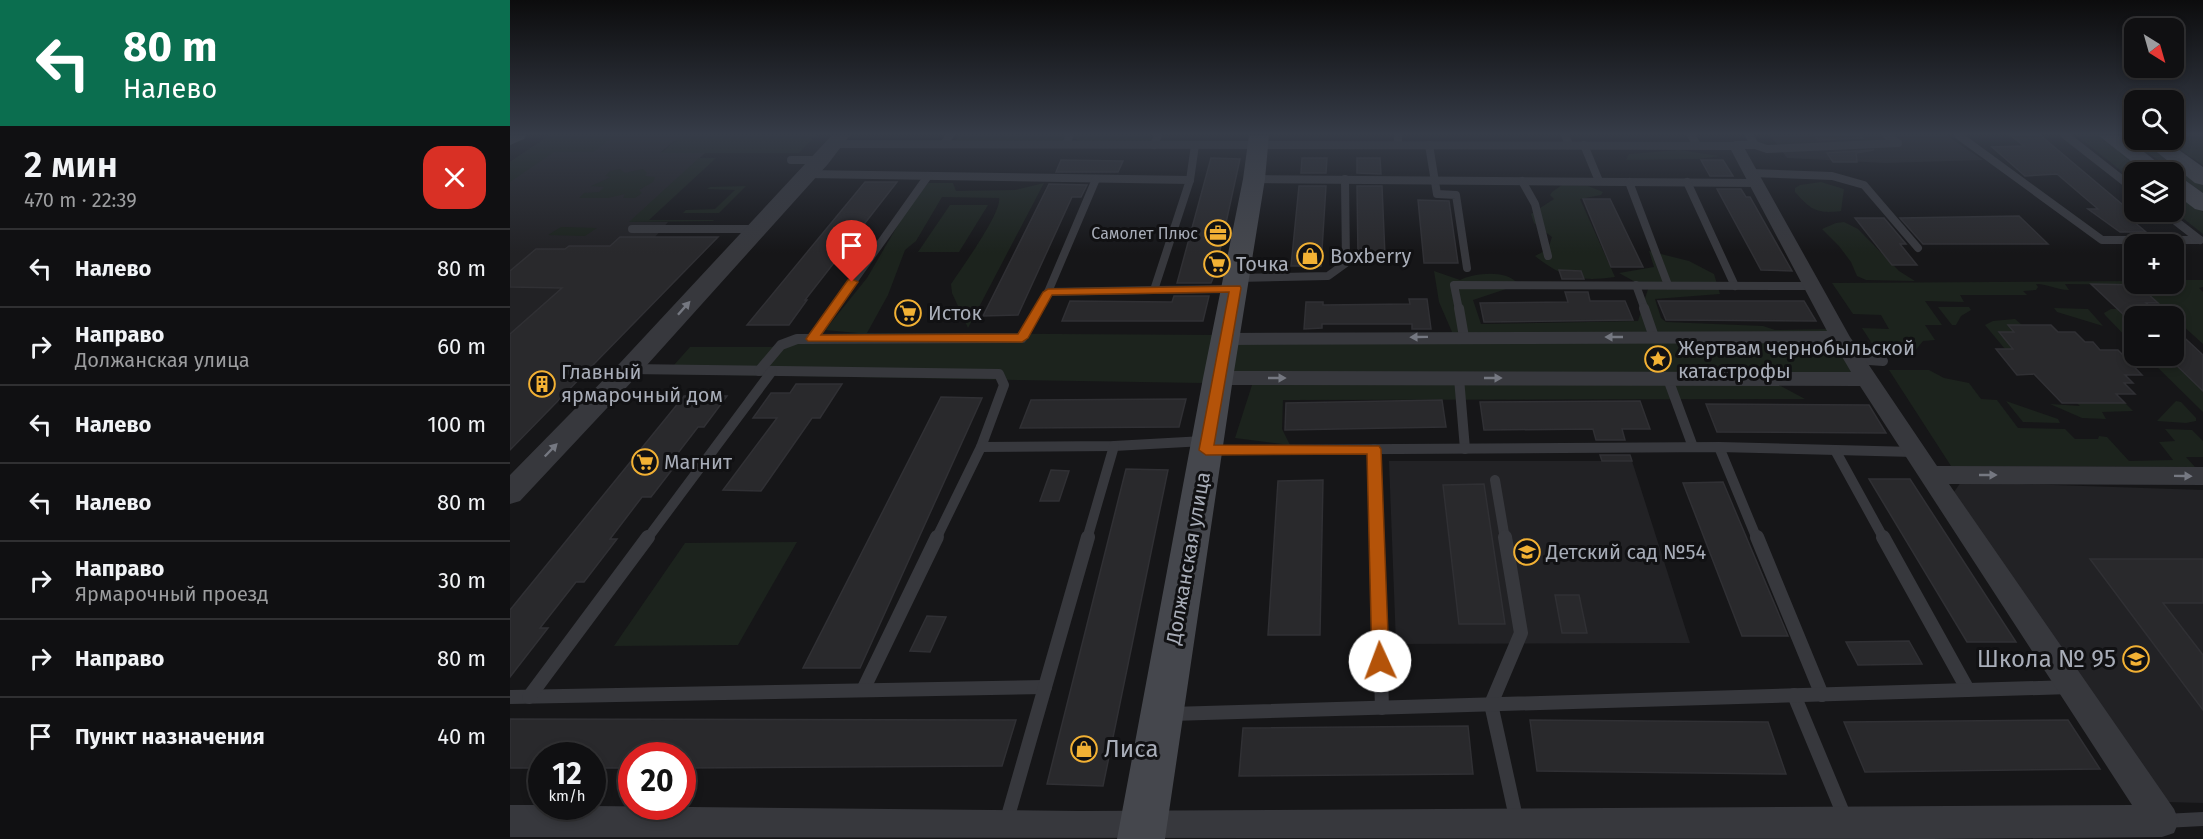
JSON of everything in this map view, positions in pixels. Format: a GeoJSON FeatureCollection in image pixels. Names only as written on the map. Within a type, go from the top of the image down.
{"type":"FeatureCollection","features":[{"type":"Feature","properties":{"kind":"main road","name":"Должанская улица"},"geometry":{"type":"LineString","coordinates":[[1142,833],[1254,174]]}},
{"type":"Feature","properties":{"kind":"main road"},"geometry":{"type":"LineString","coordinates":[[2184,190],[2203,204]]}},
{"type":"Feature","properties":{"kind":"street"},"geometry":{"type":"LineString","coordinates":[[510,493],[629,369],[807,174]]}},
{"type":"Feature","properties":{"kind":"street"},"geometry":{"type":"LineString","coordinates":[[1753,174],[1812,286],[1860,369],[2162,821]]}},
{"type":"Feature","properties":{"kind":"street"},"geometry":{"type":"LineString","coordinates":[[1227,339],[1840,337]]}},
{"type":"Feature","properties":{"kind":"street"},"geometry":{"type":"LineString","coordinates":[[1218,378],[1668,379],[1860,369]]}},
{"type":"Feature","properties":{"kind":"street"},"geometry":{"type":"LineString","coordinates":[[1929,475],[2203,476]]}},
{"type":"Feature","properties":{"kind":"street"},"geometry":{"type":"LineString","coordinates":[[510,821],[1005,826],[1142,833],[1517,825],[1612,832],[1848,823],[2162,821]]}},
{"type":"Feature","properties":{"kind":"lane"},"geometry":{"type":"LineString","coordinates":[[919,174],[1190,180]]}},
{"type":"Feature","properties":{"kind":"lane"},"geometry":{"type":"LineString","coordinates":[[1154,291],[1191,174]]}},
{"type":"Feature","properties":{"kind":"lane"},"geometry":{"type":"LineString","coordinates":[[1432,174],[1437,194],[1456,195],[1467,268]]}},
{"type":"Feature","properties":{"kind":"lane"},"geometry":{"type":"LineString","coordinates":[[1594,174],[1599,181]]}},
{"type":"Feature","properties":{"kind":"lane"},"geometry":{"type":"LineString","coordinates":[[2012,174],[2102,240],[2202,241]]}},
{"type":"Feature","properties":{"kind":"lane"},"geometry":{"type":"LineString","coordinates":[[812,339],[928,176]]}},
{"type":"Feature","properties":{"kind":"lane"},"geometry":{"type":"LineString","coordinates":[[1254,179],[1687,182],[1832,176],[1864,185],[1918,248]]}},
{"type":"Feature","properties":{"kind":"lane"},"geometry":{"type":"LineString","coordinates":[[529,697],[766,371],[781,345],[797,339],[1022,338],[1048,292],[1096,179]]}},
{"type":"Feature","properties":{"kind":"lane"},"geometry":{"type":"LineString","coordinates":[[1048,292],[1154,291],[1328,276],[1346,263],[1345,179]]}},
{"type":"Feature","properties":{"kind":"lane"},"geometry":{"type":"LineString","coordinates":[[1522,181],[1535,204],[1548,256]]}},
{"type":"Feature","properties":{"kind":"lane"},"geometry":{"type":"LineString","coordinates":[[1629,182],[1668,285]]}},
{"type":"Feature","properties":{"kind":"lane"},"geometry":{"type":"LineString","coordinates":[[1687,182],[1735,286]]}},
{"type":"Feature","properties":{"kind":"lane"},"geometry":{"type":"LineString","coordinates":[[711,229],[718,221]]}},
{"type":"Feature","properties":{"kind":"lane"},"geometry":{"type":"LineString","coordinates":[[2177,222],[2202,241]]}},
{"type":"Feature","properties":{"kind":"lane"},"geometry":{"type":"LineString","coordinates":[[632,229],[757,229]]}},
{"type":"Feature","properties":{"kind":"lane"},"geometry":{"type":"LineString","coordinates":[[1464,337],[1454,285],[1812,286]]}},
{"type":"Feature","properties":{"kind":"lane"},"geometry":{"type":"LineString","coordinates":[[1636,285],[1654,336]]}},
{"type":"Feature","properties":{"kind":"lane"},"geometry":{"type":"LineString","coordinates":[[1860,369],[1883,361]]}},
{"type":"Feature","properties":{"kind":"lane"},"geometry":{"type":"LineString","coordinates":[[629,369],[999,374],[1004,385],[981,447],[863,690]]}},
{"type":"Feature","properties":{"kind":"lane"},"geometry":{"type":"LineString","coordinates":[[1459,378],[1465,449]]}},
{"type":"Feature","properties":{"kind":"lane"},"geometry":{"type":"LineString","coordinates":[[1668,379],[1693,447]]}},
{"type":"Feature","properties":{"kind":"lane"},"geometry":{"type":"LineString","coordinates":[[1005,826],[1114,446]]}},
{"type":"Feature","properties":{"kind":"lane"},"geometry":{"type":"LineString","coordinates":[[981,447],[1207,446],[1374,449],[1719,447],[1914,452]]}},
{"type":"Feature","properties":{"kind":"lane"},"geometry":{"type":"LineString","coordinates":[[1719,447],[1822,695]]}},
{"type":"Feature","properties":{"kind":"lane"},"geometry":{"type":"LineString","coordinates":[[1374,449],[1382,708]]}},
{"type":"Feature","properties":{"kind":"lane"},"geometry":{"type":"LineString","coordinates":[[1835,450],[1968,690]]}},
{"type":"Feature","properties":{"kind":"lane"},"geometry":{"type":"LineString","coordinates":[[1495,480],[1521,633],[1491,705],[1517,825]]}},
{"type":"Feature","properties":{"kind":"lane"},"geometry":{"type":"LineString","coordinates":[[510,697],[1045,687]]}},
{"type":"Feature","properties":{"kind":"lane"},"geometry":{"type":"LineString","coordinates":[[1162,714],[2072,687]]}},
{"type":"Feature","properties":{"kind":"lane"},"geometry":{"type":"LineString","coordinates":[[1794,695],[1848,823]]}},
{"type":"Feature","properties":{"kind":"lane"},"geometry":{"type":"LineString","coordinates":[[2162,821],[2203,819]]}},
{"type":"Feature","properties":{"kind":"shaded area"},"geometry":{"type":"Polygon","coordinates":[[[510,174],[682,174],[630,222],[668,222],[655,237],[718,237],[510,450],[510,174]]]}},
{"type":"Feature","properties":{"kind":"shaded area"},"geometry":{"type":"Polygon","coordinates":[[[510,174],[522,174],[510,182],[510,174]]]}},
{"type":"Feature","properties":{"kind":"shaded area"},"geometry":{"type":"Polygon","coordinates":[[[646,174],[645,176],[655,177],[653,182],[639,190],[642,193],[635,198],[623,198],[625,194],[608,198],[579,198],[584,193],[599,192],[604,187],[591,186],[611,177],[605,176],[646,174]]]}},
{"type":"Feature","properties":{"kind":"shaded area"},"geometry":{"type":"Polygon","coordinates":[[[681,174],[699,174],[649,220],[714,220],[713,221],[629,222],[681,174]]]}},
{"type":"Feature","properties":{"kind":"shaded area"},"geometry":{"type":"Polygon","coordinates":[[[2184,174],[2188,174],[2203,185],[2203,193],[2184,179],[2184,174]]]}},
{"type":"Feature","properties":{"kind":"shaded area"},"geometry":{"type":"Polygon","coordinates":[[[1821,182],[1844,189],[1841,211],[1826,212],[1810,207],[1795,192],[1795,188],[1800,185],[1821,182]]]}},
{"type":"Feature","properties":{"kind":"shaded area"},"geometry":{"type":"Polygon","coordinates":[[[928,183],[953,183],[956,191],[1015,190],[1044,183],[968,328],[952,293],[951,284],[988,227],[999,198],[942,197],[916,241],[905,250],[888,295],[867,333],[1219,335],[1452,332],[1439,302],[1434,271],[1460,280],[1482,274],[1499,274],[1513,279],[1518,284],[1473,300],[1481,324],[1638,321],[1648,289],[1619,273],[1654,267],[1649,251],[1689,261],[1714,274],[1720,294],[1655,299],[1661,318],[1666,322],[1763,326],[1775,330],[1829,329],[1864,383],[1777,384],[1805,399],[1283,400],[1282,429],[1290,445],[1235,438],[1252,385],[1250,381],[1201,383],[666,374],[690,347],[772,347],[795,335],[858,333],[825,330],[867,278],[909,206],[928,183]]]}},
{"type":"Feature","properties":{"kind":"shaded area"},"geometry":{"type":"Polygon","coordinates":[[[1562,185],[1588,186],[1603,192],[1601,195],[1580,199],[1615,277],[1592,279],[1572,277],[1554,269],[1535,256],[1548,249],[1552,237],[1534,223],[1531,214],[1554,199],[1550,195],[1562,185]]]}},
{"type":"Feature","properties":{"kind":"shaded area"},"geometry":{"type":"Polygon","coordinates":[[[746,186],[719,213],[683,213],[686,210],[715,209],[735,190],[707,189],[710,187],[746,186]]]}},
{"type":"Feature","properties":{"kind":"shaded area"},"geometry":{"type":"Polygon","coordinates":[[[2184,198],[2203,212],[2203,234],[2184,219],[2184,198]]]}},
{"type":"Feature","properties":{"kind":"shaded area"},"geometry":{"type":"Polygon","coordinates":[[[950,205],[988,205],[959,252],[918,252],[950,205]]]}},
{"type":"Feature","properties":{"kind":"shaded area"},"geometry":{"type":"Polygon","coordinates":[[[1844,222],[1858,229],[1899,271],[1915,281],[1866,280],[1857,276],[1851,262],[1822,229],[1844,222]]]}},
{"type":"Feature","properties":{"kind":"shaded area"},"geometry":{"type":"Polygon","coordinates":[[[561,227],[597,228],[585,236],[548,235],[561,227]]]}},
{"type":"Feature","properties":{"kind":"shaded area"},"geometry":{"type":"Polygon","coordinates":[[[2184,280],[2203,280],[2203,287],[2199,288],[2203,292],[2203,344],[2184,327],[2184,306],[2161,306],[2148,294],[2184,294],[2184,280]]]}},
{"type":"Feature","properties":{"kind":"shaded area"},"geometry":{"type":"Polygon","coordinates":[[[2124,281],[2124,285],[2065,284],[2069,290],[2036,284],[2038,287],[2036,290],[2023,291],[2027,295],[1960,295],[1964,302],[1925,301],[1942,325],[1925,325],[1935,340],[1923,341],[1914,352],[1878,353],[1862,328],[1889,329],[1881,315],[1853,314],[1832,283],[2124,281]]]}},
{"type":"Feature","properties":{"kind":"shaded area"},"geometry":{"type":"Polygon","coordinates":[[[1938,307],[1969,307],[1971,310],[1961,316],[1956,325],[1952,325],[1938,307]]]}},
{"type":"Feature","properties":{"kind":"shaded area"},"geometry":{"type":"Polygon","coordinates":[[[2054,308],[2088,309],[2103,326],[2057,312],[2054,308]]]}},
{"type":"Feature","properties":{"kind":"shaded area"},"geometry":{"type":"Polygon","coordinates":[[[2117,309],[2124,316],[2124,335],[2105,315],[2104,313],[2117,309]]]}},
{"type":"Feature","properties":{"kind":"shaded area"},"geometry":{"type":"Polygon","coordinates":[[[2015,319],[2022,325],[2014,332],[1999,333],[2013,349],[2005,349],[1985,325],[1993,321],[2015,319]]]}},
{"type":"Feature","properties":{"kind":"shaded area"},"geometry":{"type":"Polygon","coordinates":[[[2156,366],[2177,366],[2203,391],[2203,412],[2156,366]]]}},
{"type":"Feature","properties":{"kind":"shaded area"},"geometry":{"type":"Polygon","coordinates":[[[1889,370],[1929,370],[1944,378],[1969,383],[1981,399],[1997,400],[2018,428],[2065,429],[2075,439],[2107,437],[2129,461],[2173,460],[2159,442],[2175,441],[2165,429],[2192,430],[2203,441],[2203,457],[2186,457],[2195,467],[1951,466],[1889,370]]]}},
{"type":"Feature","properties":{"kind":"shaded area"},"geometry":{"type":"Polygon","coordinates":[[[2006,401],[2058,419],[2060,423],[2023,422],[2006,401]]]}},
{"type":"Feature","properties":{"kind":"shaded area"},"geometry":{"type":"Polygon","coordinates":[[[2176,401],[2181,402],[2196,418],[2196,421],[2186,423],[2157,421],[2176,401]]]}},
{"type":"Feature","properties":{"kind":"shaded area"},"geometry":{"type":"Polygon","coordinates":[[[2077,403],[2125,403],[2133,411],[2102,412],[2106,419],[2082,418],[2050,404],[2080,406],[2077,403]]]}},
{"type":"Feature","properties":{"kind":"shaded area","name":"Детский сад №54"},"geometry":{"type":"Polygon","coordinates":[[[1389,461],[1632,461],[1690,643],[1396,644],[1389,461]]]}},
{"type":"Feature","properties":{"kind":"shaded area","name":"Школа № 95"},"geometry":{"type":"Polygon","coordinates":[[[1961,482],[2203,490],[2203,803],[2167,802],[1954,492],[1961,482]]]}},
{"type":"Feature","properties":{"kind":"shaded area"},"geometry":{"type":"Polygon","coordinates":[[[797,542],[738,645],[614,646],[685,543],[797,542]]]}},
{"type":"Feature","properties":{"kind":"building"},"geometry":{"type":"Polygon","coordinates":[[[1207,174],[1237,174],[1211,283],[1177,283],[1207,174]]]}},
{"type":"Feature","properties":{"kind":"building"},"geometry":{"type":"Polygon","coordinates":[[[1709,174],[1733,176],[1710,176],[1709,174]]]}},
{"type":"Feature","properties":{"kind":"building"},"geometry":{"type":"Polygon","coordinates":[[[2023,174],[2055,174],[2025,176],[2023,174]]]}},
{"type":"Feature","properties":{"kind":"building"},"geometry":{"type":"Polygon","coordinates":[[[2057,174],[2086,174],[2124,206],[2124,222],[2134,222],[2146,232],[2120,232],[2088,209],[2098,209],[2057,174]]]}},
{"type":"Feature","properties":{"kind":"building"},"geometry":{"type":"Polygon","coordinates":[[[865,182],[897,182],[805,300],[807,300],[789,325],[747,325],[865,182]]]}},
{"type":"Feature","properties":{"kind":"building"},"geometry":{"type":"Polygon","coordinates":[[[1049,184],[1087,185],[1081,197],[1072,197],[1018,315],[983,316],[1049,184]]]}},
{"type":"Feature","properties":{"kind":"building"},"geometry":{"type":"Polygon","coordinates":[[[1299,186],[1326,186],[1321,266],[1291,266],[1299,186]]]}},
{"type":"Feature","properties":{"kind":"building"},"geometry":{"type":"Polygon","coordinates":[[[1357,186],[1382,186],[1385,256],[1358,256],[1357,186]]]}},
{"type":"Feature","properties":{"kind":"building"},"geometry":{"type":"Polygon","coordinates":[[[1717,189],[1741,189],[1746,197],[1750,197],[1792,271],[1761,270],[1717,189]]]}},
{"type":"Feature","properties":{"kind":"building"},"geometry":{"type":"Polygon","coordinates":[[[1583,199],[1610,199],[1643,267],[1611,267],[1583,199]]]}},
{"type":"Feature","properties":{"kind":"building"},"geometry":{"type":"Polygon","coordinates":[[[1418,200],[1449,201],[1458,263],[1424,263],[1418,200]]]}},
{"type":"Feature","properties":{"kind":"building"},"geometry":{"type":"Polygon","coordinates":[[[2019,216],[2048,244],[1923,244],[1900,218],[2019,216]]]}},
{"type":"Feature","properties":{"kind":"building"},"geometry":{"type":"Polygon","coordinates":[[[1855,218],[1884,218],[1906,244],[1900,244],[1917,265],[1892,265],[1855,218]]]}},
{"type":"Feature","properties":{"kind":"building","name":"Главный ярмарочный дом"},"geometry":{"type":"Polygon","coordinates":[[[620,237],[718,237],[510,450],[510,334],[562,288],[510,287],[510,271],[536,249],[610,246],[620,237]]]}},
{"type":"Feature","properties":{"kind":"building"},"geometry":{"type":"Polygon","coordinates":[[[1559,270],[1581,271],[1584,279],[1562,279],[1559,270]]]}},
{"type":"Feature","properties":{"kind":"building"},"geometry":{"type":"Polygon","coordinates":[[[2091,284],[2124,285],[2124,294],[2148,294],[2158,303],[2146,303],[2149,306],[2124,306],[2124,315],[2091,284]]]}},
{"type":"Feature","properties":{"kind":"building"},"geometry":{"type":"Polygon","coordinates":[[[1565,292],[1588,292],[1590,301],[1625,301],[1633,320],[1484,322],[1480,303],[1568,302],[1565,292]]]}},
{"type":"Feature","properties":{"kind":"building"},"geometry":{"type":"Polygon","coordinates":[[[1174,296],[1209,296],[1203,321],[1062,321],[1070,301],[1172,302],[1174,296]]]}},
{"type":"Feature","properties":{"kind":"building"},"geometry":{"type":"Polygon","coordinates":[[[1409,299],[1427,299],[1431,329],[1412,329],[1412,324],[1322,324],[1322,328],[1304,329],[1306,302],[1323,302],[1323,305],[1410,304],[1409,299]]]}},
{"type":"Feature","properties":{"kind":"building"},"geometry":{"type":"Polygon","coordinates":[[[1658,301],[1804,301],[1816,321],[1666,320],[1658,301]]]}},
{"type":"Feature","properties":{"kind":"building"},"geometry":{"type":"Polygon","coordinates":[[[2008,325],[2051,325],[2058,332],[2075,332],[2085,342],[2093,342],[2100,350],[2118,350],[2124,356],[2124,366],[2133,366],[2142,375],[2125,375],[2133,383],[2124,383],[2135,394],[2116,394],[2125,403],[2062,403],[2034,374],[2017,375],[1996,349],[2013,349],[1999,332],[2014,332],[2008,325]]]}},
{"type":"Feature","properties":{"kind":"building"},"geometry":{"type":"Polygon","coordinates":[[[2184,337],[2203,355],[2203,391],[2177,366],[2184,366],[2184,337]]]}},
{"type":"Feature","properties":{"kind":"building"},"geometry":{"type":"Polygon","coordinates":[[[796,384],[842,384],[820,418],[812,418],[761,491],[723,490],[777,418],[753,418],[771,393],[790,393],[796,384]]]}},
{"type":"Feature","properties":{"kind":"building"},"geometry":{"type":"Polygon","coordinates":[[[684,396],[727,396],[704,427],[698,427],[671,462],[678,462],[651,497],[642,497],[610,539],[617,539],[584,582],[576,582],[540,628],[548,628],[510,677],[510,610],[684,396]]]}},
{"type":"Feature","properties":{"kind":"building"},"geometry":{"type":"Polygon","coordinates":[[[941,397],[982,398],[860,668],[803,668],[941,397]]]}},
{"type":"Feature","properties":{"kind":"building"},"geometry":{"type":"Polygon","coordinates":[[[1186,399],[1179,427],[1020,428],[1031,400],[1186,399]]]}},
{"type":"Feature","properties":{"kind":"building"},"geometry":{"type":"Polygon","coordinates":[[[1442,400],[1446,427],[1285,430],[1286,403],[1442,400]]]}},
{"type":"Feature","properties":{"kind":"building"},"geometry":{"type":"Polygon","coordinates":[[[1640,401],[1650,429],[1622,429],[1625,440],[1596,440],[1593,429],[1484,430],[1480,402],[1640,401]]]}},
{"type":"Feature","properties":{"kind":"building"},"geometry":{"type":"Polygon","coordinates":[[[1706,404],[1869,405],[1886,433],[1717,432],[1706,404]]]}},
{"type":"Feature","properties":{"kind":"building"},"geometry":{"type":"Polygon","coordinates":[[[1600,455],[1630,455],[1632,461],[1602,461],[1600,455]]]}},
{"type":"Feature","properties":{"kind":"building"},"geometry":{"type":"Polygon","coordinates":[[[1126,469],[1168,470],[1103,786],[1047,784],[1126,469]]]}},
{"type":"Feature","properties":{"kind":"building"},"geometry":{"type":"Polygon","coordinates":[[[1051,470],[1069,471],[1059,501],[1040,501],[1051,470]]]}},
{"type":"Feature","properties":{"kind":"building"},"geometry":{"type":"Polygon","coordinates":[[[1869,479],[1910,479],[2016,642],[1967,642],[1869,479]]]}},
{"type":"Feature","properties":{"kind":"building"},"geometry":{"type":"Polygon","coordinates":[[[1323,480],[1320,635],[1268,635],[1278,481],[1323,480]]]}},
{"type":"Feature","properties":{"kind":"building"},"geometry":{"type":"Polygon","coordinates":[[[1723,482],[1788,636],[1742,636],[1683,483],[1723,482]]]}},
{"type":"Feature","properties":{"kind":"building"},"geometry":{"type":"Polygon","coordinates":[[[1484,484],[1505,624],[1459,624],[1443,485],[1484,484]]]}},
{"type":"Feature","properties":{"kind":"building"},"geometry":{"type":"Polygon","coordinates":[[[2090,559],[2203,559],[2203,603],[2163,603],[2203,655],[2203,710],[2090,559]]]}},
{"type":"Feature","properties":{"kind":"building"},"geometry":{"type":"Polygon","coordinates":[[[1555,595],[1579,595],[1587,633],[1562,633],[1555,595]]]}},
{"type":"Feature","properties":{"kind":"building"},"geometry":{"type":"Polygon","coordinates":[[[927,616],[946,617],[930,652],[910,651],[927,616]]]}},
{"type":"Feature","properties":{"kind":"building"},"geometry":{"type":"Polygon","coordinates":[[[1909,641],[1922,664],[1858,665],[1846,642],[1909,641]]]}},
{"type":"Feature","properties":{"kind":"building"},"geometry":{"type":"Polygon","coordinates":[[[510,719],[1016,720],[1002,766],[696,768],[696,742],[618,742],[618,768],[606,768],[606,742],[528,742],[528,768],[510,768],[510,719]]]}},
{"type":"Feature","properties":{"kind":"building"},"geometry":{"type":"Polygon","coordinates":[[[1530,720],[1768,722],[1786,774],[1537,771],[1530,720]]]}},
{"type":"Feature","properties":{"kind":"building"},"geometry":{"type":"Polygon","coordinates":[[[2068,720],[2100,769],[1865,772],[1844,722],[2068,720]]]}},
{"type":"Feature","properties":{"kind":"building"},"geometry":{"type":"Polygon","coordinates":[[[1468,726],[1473,774],[1239,776],[1243,728],[1468,726]]]}},
{"type":"Feature","properties":{"kind":"place","name":"Самолет Плюс"},"geometry":{"type":"Point","coordinates":[1218,233]}},
{"type":"Feature","properties":{"kind":"place","name":"Boxberry"},"geometry":{"type":"Point","coordinates":[1310,256]}},
{"type":"Feature","properties":{"kind":"place","name":"Точка"},"geometry":{"type":"Point","coordinates":[1217,264]}},
{"type":"Feature","properties":{"kind":"place","name":"Исток"},"geometry":{"type":"Point","coordinates":[908,313]}},
{"type":"Feature","properties":{"kind":"place","name":"Жертвам чернобыльской катастрофы"},"geometry":{"type":"Point","coordinates":[1658,359]}},
{"type":"Feature","properties":{"kind":"place","name":"Главный ярмарочный дом"},"geometry":{"type":"Point","coordinates":[542,384]}},
{"type":"Feature","properties":{"kind":"place","name":"Магнит"},"geometry":{"type":"Point","coordinates":[645,462]}},
{"type":"Feature","properties":{"kind":"place","name":"Детский сад №54"},"geometry":{"type":"Point","coordinates":[1527,552]}},
{"type":"Feature","properties":{"kind":"place","name":"Школа № 95"},"geometry":{"type":"Point","coordinates":[2136,659]}},
{"type":"Feature","properties":{"kind":"place","name":"Лиса"},"geometry":{"type":"Point","coordinates":[1084,749]}},
{"type":"Feature","properties":{"kind":"route"},"geometry":{"type":"LineString","coordinates":[[852,282],[812,339],[1022,338],[1048,292],[1236,288],[1206,450],[1374,449],[1380,661]]}}]}
